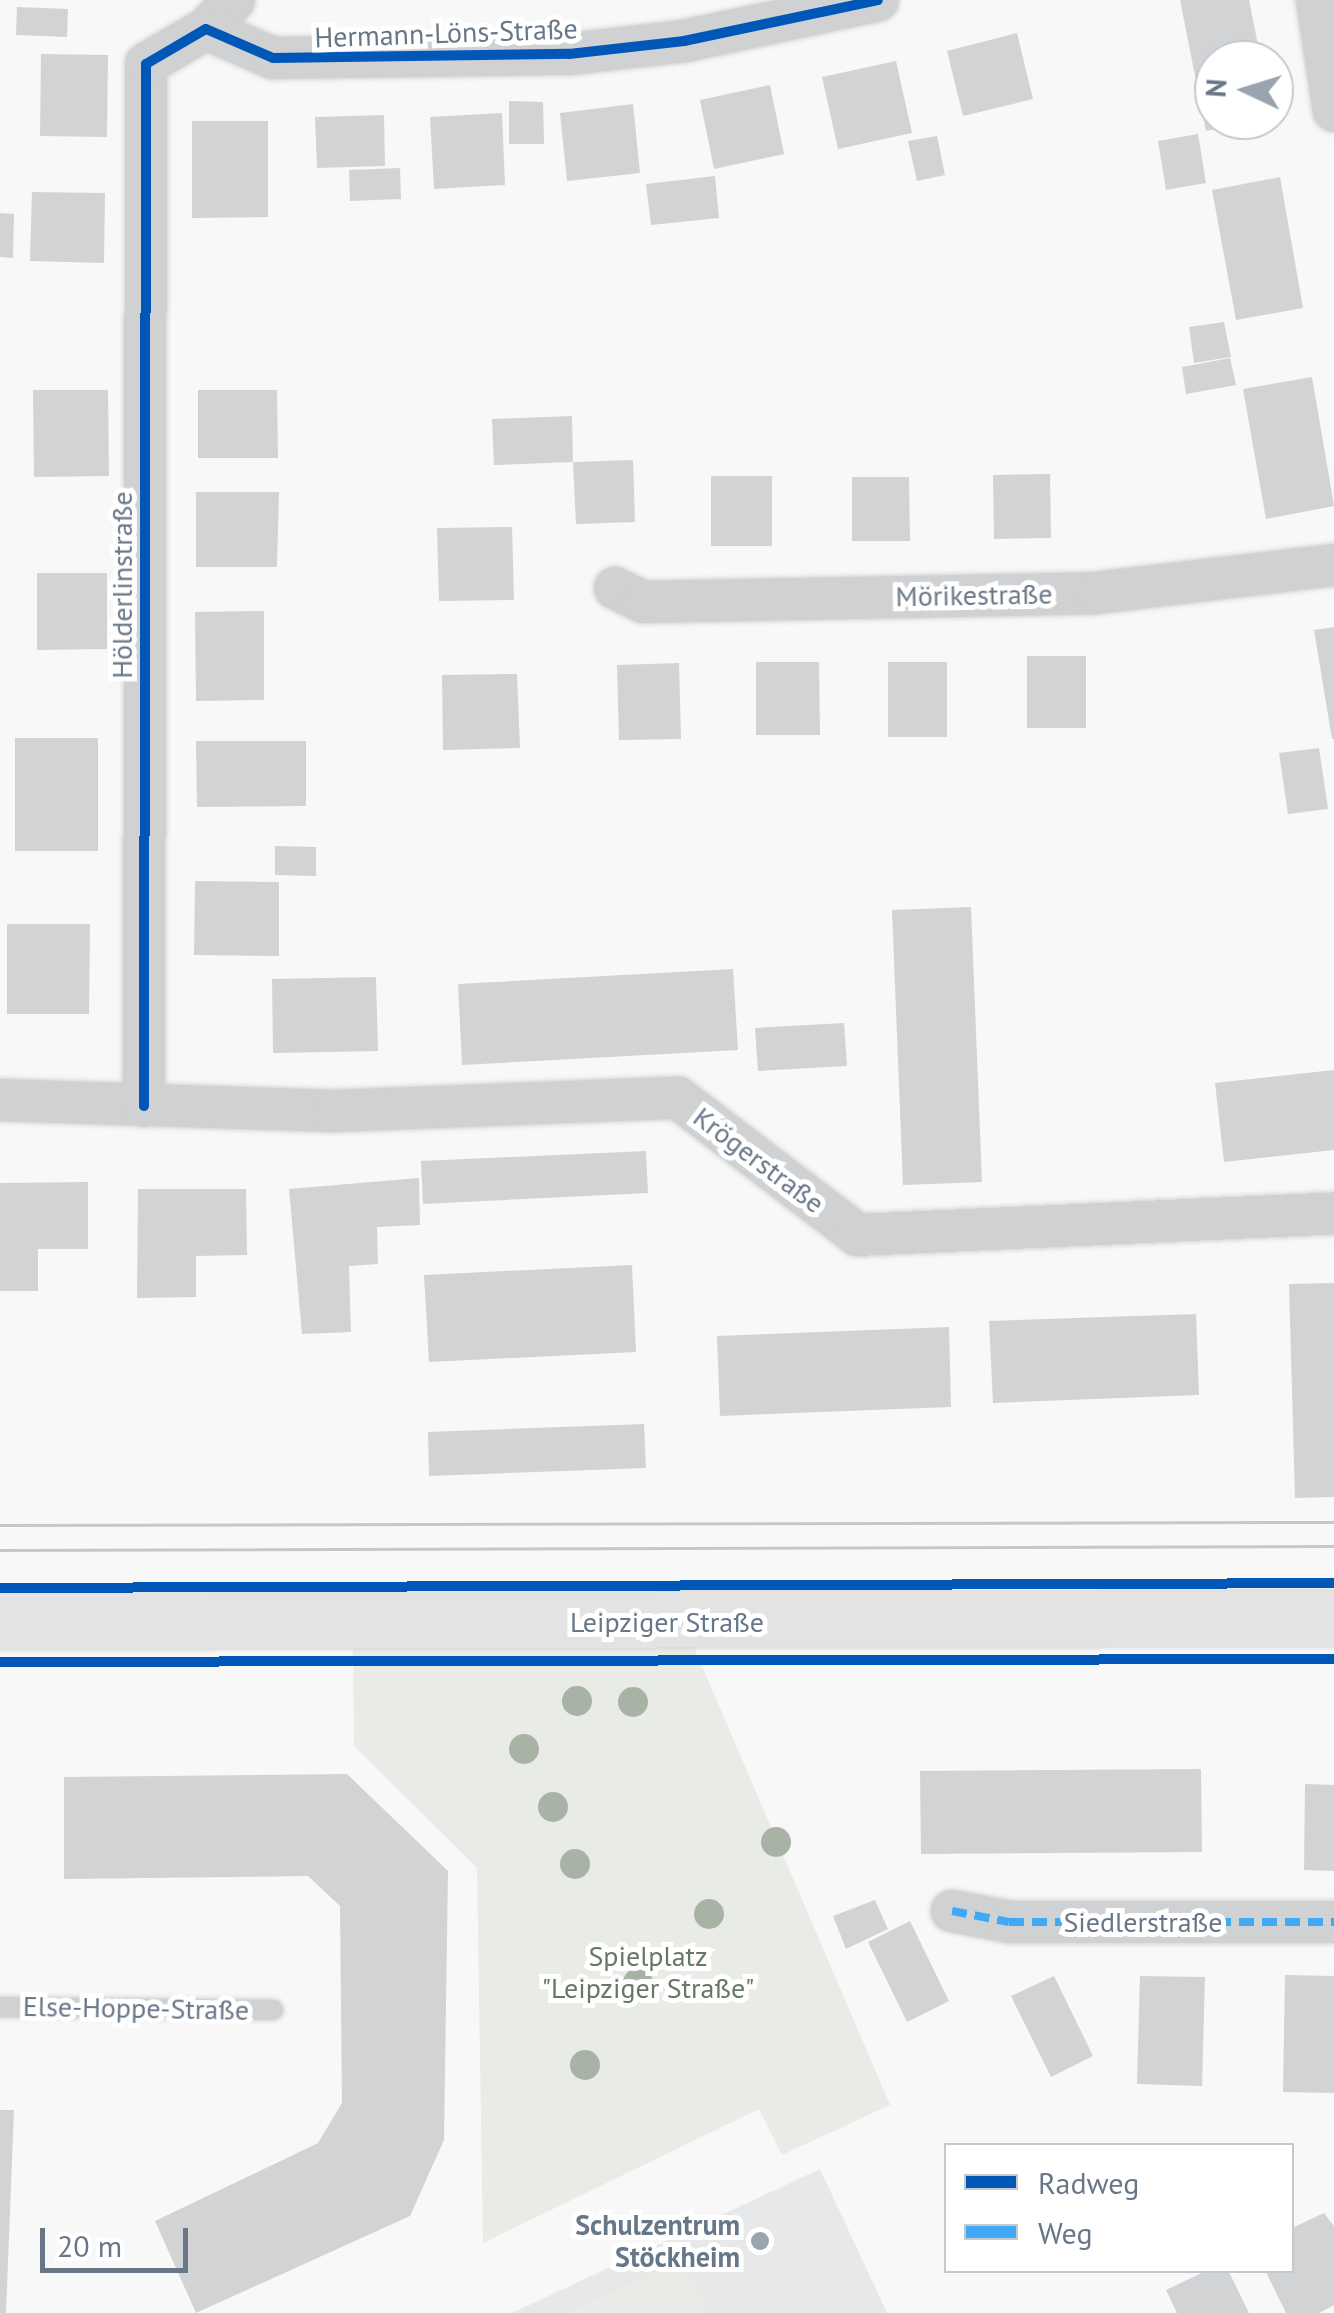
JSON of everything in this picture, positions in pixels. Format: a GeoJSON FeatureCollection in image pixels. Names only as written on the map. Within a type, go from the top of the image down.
{"type":"FeatureCollection","features":[{"type":"Feature","properties":{"kind":"street","name":"Hermann-Löns-Straße"},"geometry":{"type":"LineString","coordinates":[[146,64],[220,14],[273,58],[569,54],[684,41],[878,0]]}},
{"type":"Feature","properties":{"kind":"street"},"geometry":{"type":"LineString","coordinates":[[1316,0],[1334,111]]}},
{"type":"Feature","properties":{"kind":"street","name":"Hölderlinstraße"},"geometry":{"type":"LineString","coordinates":[[144,1106],[146,64]]}},
{"type":"Feature","properties":{"kind":"street","name":"Mörikestraße"},"geometry":{"type":"LineString","coordinates":[[615,588],[644,602],[1096,593],[1334,565]]}},
{"type":"Feature","properties":{"kind":"street","name":"Krögerstraße"},"geometry":{"type":"LineString","coordinates":[[0,1100],[333,1110],[678,1098],[858,1235],[1334,1213]]}},
{"type":"Feature","properties":{"kind":"street","name":"Leipziger Straße"},"geometry":{"type":"LineString","coordinates":[[0,1621],[1334,1618]]}},
{"type":"Feature","properties":{"kind":"street","name":"Siedlerstraße"},"geometry":{"type":"LineString","coordinates":[[952,1911],[1009,1922],[1334,1922]]}},
{"type":"Feature","properties":{"kind":"lane","name":"Else-Hoppe-Straße"},"geometry":{"type":"LineString","coordinates":[[0,2007],[273,2010]]}},
{"type":"Feature","properties":{"kind":"shaded area","name":"Schulzentrum Stöckheim"},"geometry":{"type":"Polygon","coordinates":[[[820,2169],[887,2313],[512,2313],[820,2169]]]}},
{"type":"Feature","properties":{"kind":"green space","name":"Spielplatz \"Leipziger Straße\""},"geometry":{"type":"Polygon","coordinates":[[[353,1643],[693,1645],[890,2105],[782,2155],[759,2109],[483,2243],[477,1868],[354,1746],[353,1643]]]}},
{"type":"Feature","properties":{"kind":"green space"},"geometry":{"type":"Polygon","coordinates":[[[682,2259],[708,2313],[568,2313],[682,2259]]]}},
{"type":"Feature","properties":{"kind":"building"},"geometry":{"type":"Polygon","coordinates":[[[1180,0],[1249,0],[1257,40],[1194,40],[1194,71],[1180,0]]]}},
{"type":"Feature","properties":{"kind":"building"},"geometry":{"type":"Polygon","coordinates":[[[17,7],[68,9],[67,37],[16,35],[17,7]]]}},
{"type":"Feature","properties":{"kind":"building"},"geometry":{"type":"Polygon","coordinates":[[[1017,33],[1033,99],[963,116],[947,51],[1017,33]]]}},
{"type":"Feature","properties":{"kind":"building"},"geometry":{"type":"Polygon","coordinates":[[[41,54],[108,55],[107,137],[40,136],[41,54]]]}},
{"type":"Feature","properties":{"kind":"building"},"geometry":{"type":"Polygon","coordinates":[[[896,61],[912,133],[838,149],[822,77],[896,61]]]}},
{"type":"Feature","properties":{"kind":"building"},"geometry":{"type":"Polygon","coordinates":[[[770,85],[784,154],[714,169],[700,100],[770,85]]]}},
{"type":"Feature","properties":{"kind":"building"},"geometry":{"type":"Polygon","coordinates":[[[509,101],[543,102],[544,144],[509,144],[509,101]]]}},
{"type":"Feature","properties":{"kind":"building"},"geometry":{"type":"Polygon","coordinates":[[[633,104],[640,173],[567,181],[560,113],[633,104]]]}},
{"type":"Feature","properties":{"kind":"building"},"geometry":{"type":"Polygon","coordinates":[[[502,113],[505,185],[434,189],[430,117],[502,113]]]}},
{"type":"Feature","properties":{"kind":"building"},"geometry":{"type":"Polygon","coordinates":[[[384,115],[385,166],[317,168],[315,117],[384,115]]]}},
{"type":"Feature","properties":{"kind":"building"},"geometry":{"type":"Polygon","coordinates":[[[192,121],[268,121],[268,217],[192,218],[192,121]]]}},
{"type":"Feature","properties":{"kind":"building"},"geometry":{"type":"Polygon","coordinates":[[[1194,135],[1194,140],[1199,140],[1206,183],[1166,190],[1158,141],[1194,135]]]}},
{"type":"Feature","properties":{"kind":"building"},"geometry":{"type":"Polygon","coordinates":[[[937,136],[945,175],[917,181],[908,141],[937,136]]]}},
{"type":"Feature","properties":{"kind":"building"},"geometry":{"type":"Polygon","coordinates":[[[400,168],[401,199],[350,201],[349,170],[400,168]]]}},
{"type":"Feature","properties":{"kind":"building"},"geometry":{"type":"Polygon","coordinates":[[[715,176],[719,218],[651,225],[646,184],[715,176]]]}},
{"type":"Feature","properties":{"kind":"building"},"geometry":{"type":"Polygon","coordinates":[[[1280,177],[1303,308],[1236,320],[1212,190],[1280,177]]]}},
{"type":"Feature","properties":{"kind":"building"},"geometry":{"type":"Polygon","coordinates":[[[32,192],[105,193],[104,263],[30,261],[32,192]]]}},
{"type":"Feature","properties":{"kind":"building"},"geometry":{"type":"Polygon","coordinates":[[[0,213],[14,214],[13,258],[0,257],[0,213]]]}},
{"type":"Feature","properties":{"kind":"building"},"geometry":{"type":"Polygon","coordinates":[[[1224,322],[1231,357],[1194,363],[1189,327],[1224,322]]]}},
{"type":"Feature","properties":{"kind":"building"},"geometry":{"type":"Polygon","coordinates":[[[1230,358],[1236,385],[1186,394],[1182,367],[1230,358]]]}},
{"type":"Feature","properties":{"kind":"building"},"geometry":{"type":"Polygon","coordinates":[[[1312,377],[1334,506],[1266,519],[1243,389],[1312,377]]]}},
{"type":"Feature","properties":{"kind":"building"},"geometry":{"type":"Polygon","coordinates":[[[33,390],[108,390],[109,476],[34,477],[33,390]]]}},
{"type":"Feature","properties":{"kind":"building"},"geometry":{"type":"Polygon","coordinates":[[[198,390],[277,390],[278,458],[198,458],[198,390]]]}},
{"type":"Feature","properties":{"kind":"building"},"geometry":{"type":"Polygon","coordinates":[[[572,416],[573,462],[494,465],[492,419],[572,416]]]}},
{"type":"Feature","properties":{"kind":"building"},"geometry":{"type":"Polygon","coordinates":[[[633,460],[635,522],[576,524],[573,462],[633,460]]]}},
{"type":"Feature","properties":{"kind":"building"},"geometry":{"type":"Polygon","coordinates":[[[1050,474],[1051,538],[994,539],[993,475],[1050,474]]]}},
{"type":"Feature","properties":{"kind":"building"},"geometry":{"type":"Polygon","coordinates":[[[711,476],[772,476],[772,546],[711,546],[711,476]]]}},
{"type":"Feature","properties":{"kind":"building"},"geometry":{"type":"Polygon","coordinates":[[[852,477],[909,477],[910,541],[852,541],[852,477]]]}},
{"type":"Feature","properties":{"kind":"building"},"geometry":{"type":"Polygon","coordinates":[[[196,492],[279,492],[277,567],[196,567],[196,492]]]}},
{"type":"Feature","properties":{"kind":"building"},"geometry":{"type":"Polygon","coordinates":[[[512,527],[514,600],[439,601],[437,528],[512,527]]]}},
{"type":"Feature","properties":{"kind":"building"},"geometry":{"type":"Polygon","coordinates":[[[37,573],[107,573],[107,649],[37,650],[37,573]]]}},
{"type":"Feature","properties":{"kind":"building"},"geometry":{"type":"Polygon","coordinates":[[[264,611],[264,700],[196,701],[195,612],[264,611]]]}},
{"type":"Feature","properties":{"kind":"building"},"geometry":{"type":"Polygon","coordinates":[[[1334,627],[1334,739],[1332,739],[1314,630],[1334,627]]]}},
{"type":"Feature","properties":{"kind":"building"},"geometry":{"type":"Polygon","coordinates":[[[1027,656],[1086,656],[1086,728],[1027,728],[1027,656]]]}},
{"type":"Feature","properties":{"kind":"building"},"geometry":{"type":"Polygon","coordinates":[[[756,662],[819,662],[820,735],[756,735],[756,662]]]}},
{"type":"Feature","properties":{"kind":"building"},"geometry":{"type":"Polygon","coordinates":[[[888,662],[947,662],[947,737],[888,737],[888,662]]]}},
{"type":"Feature","properties":{"kind":"building"},"geometry":{"type":"Polygon","coordinates":[[[679,663],[681,739],[619,740],[617,665],[679,663]]]}},
{"type":"Feature","properties":{"kind":"building"},"geometry":{"type":"Polygon","coordinates":[[[517,674],[520,748],[443,750],[442,675],[517,674]]]}},
{"type":"Feature","properties":{"kind":"building"},"geometry":{"type":"Polygon","coordinates":[[[15,738],[98,738],[98,851],[15,851],[15,738]]]}},
{"type":"Feature","properties":{"kind":"building"},"geometry":{"type":"Polygon","coordinates":[[[196,741],[306,741],[306,806],[197,807],[196,741]]]}},
{"type":"Feature","properties":{"kind":"building"},"geometry":{"type":"Polygon","coordinates":[[[1319,748],[1328,809],[1288,814],[1279,753],[1319,748]]]}},
{"type":"Feature","properties":{"kind":"building"},"geometry":{"type":"Polygon","coordinates":[[[275,846],[316,847],[316,876],[275,875],[275,846]]]}},
{"type":"Feature","properties":{"kind":"building"},"geometry":{"type":"Polygon","coordinates":[[[195,881],[279,882],[279,956],[194,955],[195,881]]]}},
{"type":"Feature","properties":{"kind":"building"},"geometry":{"type":"Polygon","coordinates":[[[971,907],[982,1182],[903,1185],[892,910],[971,907]]]}},
{"type":"Feature","properties":{"kind":"building"},"geometry":{"type":"Polygon","coordinates":[[[7,924],[90,924],[89,1014],[7,1014],[7,924]]]}},
{"type":"Feature","properties":{"kind":"building"},"geometry":{"type":"Polygon","coordinates":[[[733,969],[738,1050],[462,1065],[458,984],[733,969]]]}},
{"type":"Feature","properties":{"kind":"building"},"geometry":{"type":"Polygon","coordinates":[[[376,977],[378,1051],[273,1053],[272,979],[376,977]]]}},
{"type":"Feature","properties":{"kind":"building"},"geometry":{"type":"Polygon","coordinates":[[[844,1023],[847,1066],[758,1071],[755,1028],[844,1023]]]}},
{"type":"Feature","properties":{"kind":"building"},"geometry":{"type":"Polygon","coordinates":[[[1334,1070],[1334,1150],[1224,1162],[1215,1083],[1334,1070]]]}},
{"type":"Feature","properties":{"kind":"building"},"geometry":{"type":"Polygon","coordinates":[[[646,1151],[648,1193],[423,1204],[421,1161],[646,1151]]]}},
{"type":"Feature","properties":{"kind":"building"},"geometry":{"type":"Polygon","coordinates":[[[419,1178],[420,1225],[377,1227],[378,1264],[349,1266],[351,1332],[302,1334],[289,1189],[419,1178]]]}},
{"type":"Feature","properties":{"kind":"building"},"geometry":{"type":"Polygon","coordinates":[[[88,1182],[88,1249],[38,1249],[38,1291],[0,1291],[0,1183],[88,1182]]]}},
{"type":"Feature","properties":{"kind":"building"},"geometry":{"type":"Polygon","coordinates":[[[138,1189],[246,1189],[247,1255],[196,1256],[196,1297],[137,1298],[138,1189]]]}},
{"type":"Feature","properties":{"kind":"building"},"geometry":{"type":"Polygon","coordinates":[[[632,1265],[636,1352],[429,1362],[424,1275],[632,1265]]]}},
{"type":"Feature","properties":{"kind":"building"},"geometry":{"type":"Polygon","coordinates":[[[1334,1283],[1334,1497],[1295,1498],[1289,1284],[1334,1283]]]}},
{"type":"Feature","properties":{"kind":"building"},"geometry":{"type":"Polygon","coordinates":[[[1196,1314],[1199,1395],[993,1403],[989,1321],[1196,1314]]]}},
{"type":"Feature","properties":{"kind":"building"},"geometry":{"type":"Polygon","coordinates":[[[949,1327],[951,1407],[720,1416],[717,1336],[949,1327]]]}},
{"type":"Feature","properties":{"kind":"building"},"geometry":{"type":"Polygon","coordinates":[[[644,1424],[646,1468],[429,1476],[428,1432],[644,1424]]]}},
{"type":"Feature","properties":{"kind":"building"},"geometry":{"type":"Polygon","coordinates":[[[1201,1769],[1202,1852],[921,1854],[920,1771],[1201,1769]]]}},
{"type":"Feature","properties":{"kind":"building"},"geometry":{"type":"Polygon","coordinates":[[[347,1774],[448,1871],[444,2140],[410,2216],[196,2313],[155,2221],[318,2143],[342,2103],[340,1906],[308,1876],[64,1879],[64,1777],[347,1774]]]}},
{"type":"Feature","properties":{"kind":"building"},"geometry":{"type":"Polygon","coordinates":[[[1305,1784],[1334,1785],[1334,1871],[1304,1870],[1305,1784]]]}},
{"type":"Feature","properties":{"kind":"building"},"geometry":{"type":"Polygon","coordinates":[[[875,1900],[888,1929],[846,1949],[833,1916],[875,1900]]]}},
{"type":"Feature","properties":{"kind":"building"},"geometry":{"type":"Polygon","coordinates":[[[910,1921],[949,2001],[907,2022],[868,1942],[910,1921]]]}},
{"type":"Feature","properties":{"kind":"building"},"geometry":{"type":"Polygon","coordinates":[[[1285,1975],[1334,1976],[1334,2093],[1283,2092],[1285,1975]]]}},
{"type":"Feature","properties":{"kind":"building"},"geometry":{"type":"Polygon","coordinates":[[[1054,1976],[1093,2056],[1051,2077],[1011,1996],[1054,1976]]]}},
{"type":"Feature","properties":{"kind":"building"},"geometry":{"type":"Polygon","coordinates":[[[1140,1976],[1205,1977],[1202,2086],[1137,2084],[1140,1976]]]}},
{"type":"Feature","properties":{"kind":"building"},"geometry":{"type":"Polygon","coordinates":[[[0,2110],[14,2110],[6,2313],[0,2313],[0,2110]]]}},
{"type":"Feature","properties":{"kind":"building"},"geometry":{"type":"Polygon","coordinates":[[[1324,2213],[1334,2226],[1334,2305],[1319,2313],[1286,2313],[1266,2273],[1294,2273],[1294,2227],[1324,2213]]]}},
{"type":"Feature","properties":{"kind":"building"},"geometry":{"type":"Polygon","coordinates":[[[1202,2273],[1229,2273],[1249,2313],[1177,2313],[1166,2290],[1202,2273]]]}},
{"type":"Feature","properties":{"kind":"tram line"},"geometry":{"type":"LineString","coordinates":[[0,1525],[1334,1522]]}},
{"type":"Feature","properties":{"kind":"tram line"},"geometry":{"type":"LineString","coordinates":[[0,1550],[1334,1546]]}},
{"type":"Feature","properties":{"kind":"marked path"},"geometry":{"type":"LineString","coordinates":[[952,1911],[1009,1922],[1334,1922]]}},
{"type":"Feature","properties":{"kind":"cycle path"},"geometry":{"type":"LineString","coordinates":[[144,1106],[146,64],[206,29],[273,58],[569,54],[684,41],[878,0]]}},
{"type":"Feature","properties":{"kind":"cycle path"},"geometry":{"type":"LineString","coordinates":[[0,1588],[1334,1583]]}},
{"type":"Feature","properties":{"kind":"cycle path"},"geometry":{"type":"LineString","coordinates":[[0,1662],[1334,1659]]}},
{"type":"Feature","properties":{"kind":"place","name":"Schulzentrum Stöckheim"},"geometry":{"type":"Point","coordinates":[760,2241]}}]}
